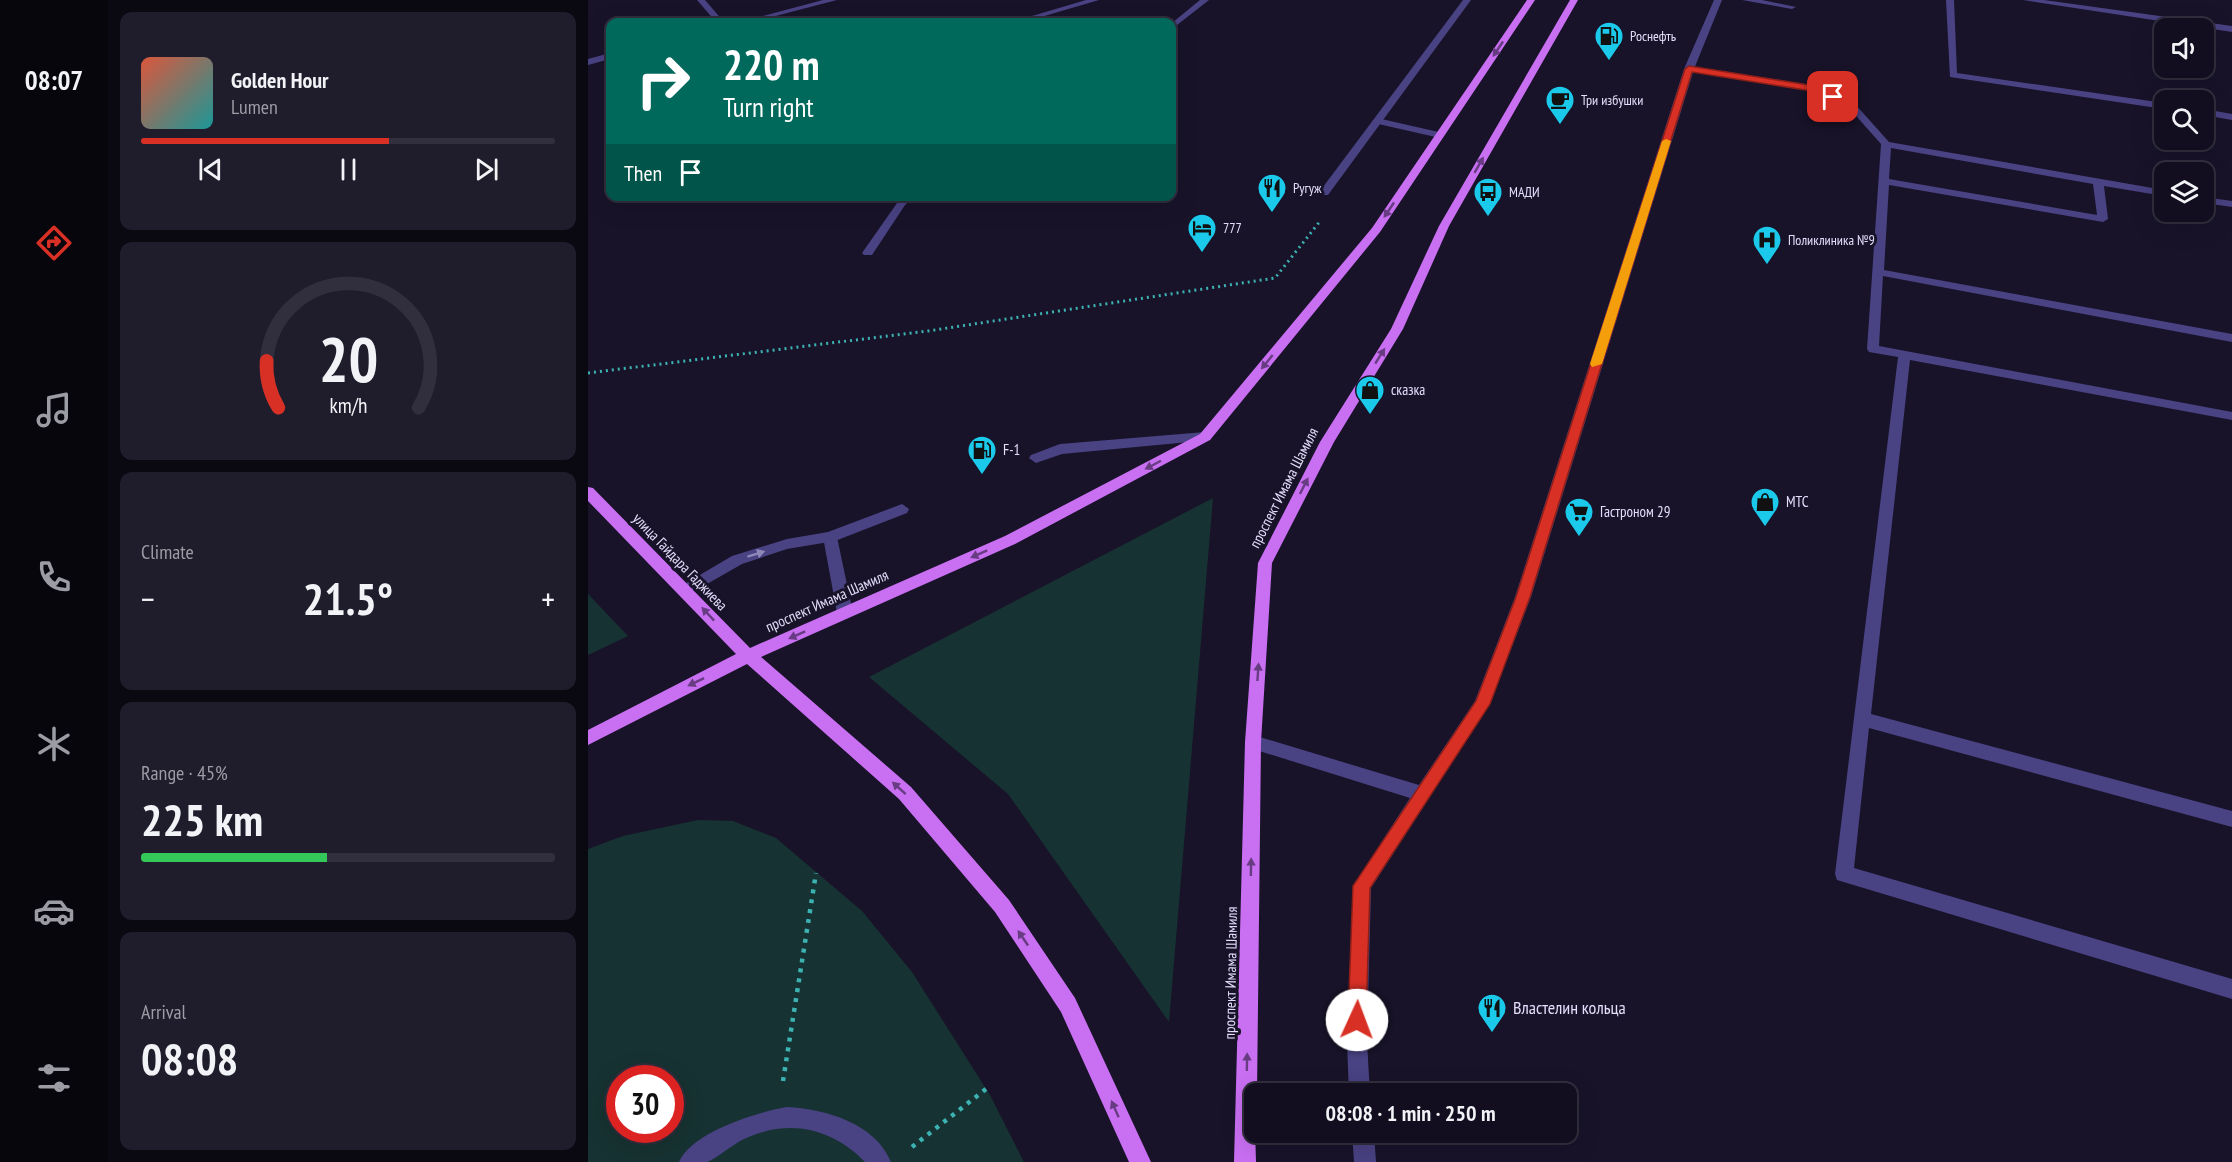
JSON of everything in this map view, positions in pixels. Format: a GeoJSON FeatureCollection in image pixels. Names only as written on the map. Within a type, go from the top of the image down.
{"type":"FeatureCollection","features":[{"type":"Feature","properties":{"kind":"main road","name":"проспект Имама Шамиля"},"geometry":{"type":"LineString","coordinates":[[588,738],[748,656],[1010,540],[1205,437],[1376,230],[1531,0]]}},
{"type":"Feature","properties":{"kind":"main road","name":"проспект Имама Шамиля"},"geometry":{"type":"LineString","coordinates":[[1245,1162],[1253,742],[1265,563],[1326,441],[1397,329],[1444,226],[1574,0]]}},
{"type":"Feature","properties":{"kind":"main road","name":"улица Гайдара Гаджиева"},"geometry":{"type":"LineString","coordinates":[[588,492],[748,656],[905,793],[1002,906],[1068,1005],[1140,1162]]}},
{"type":"Feature","properties":{"kind":"street"},"geometry":{"type":"LineString","coordinates":[[701,0],[717,18]]}},
{"type":"Feature","properties":{"kind":"street"},"geometry":{"type":"LineString","coordinates":[[760,18],[834,0]]}},
{"type":"Feature","properties":{"kind":"street"},"geometry":{"type":"LineString","coordinates":[[1030,18],[1095,0]]}},
{"type":"Feature","properties":{"kind":"street"},"geometry":{"type":"LineString","coordinates":[[1176,24],[1205,0]]}},
{"type":"Feature","properties":{"kind":"street"},"geometry":{"type":"LineString","coordinates":[[1324,193],[1467,0]]}},
{"type":"Feature","properties":{"kind":"street"},"geometry":{"type":"LineString","coordinates":[[1359,1083],[1356,1042],[1362,886],[1421,792],[1482,704],[1523,597],[1689,69],[1718,0]]}},
{"type":"Feature","properties":{"kind":"street"},"geometry":{"type":"LineString","coordinates":[[1746,0],[1792,7]]}},
{"type":"Feature","properties":{"kind":"street"},"geometry":{"type":"LineString","coordinates":[[1950,0],[1953,75],[2154,105]]}},
{"type":"Feature","properties":{"kind":"street"},"geometry":{"type":"LineString","coordinates":[[2027,0],[2232,28]]}},
{"type":"Feature","properties":{"kind":"street"},"geometry":{"type":"LineString","coordinates":[[588,62],[606,57]]}},
{"type":"Feature","properties":{"kind":"street"},"geometry":{"type":"LineString","coordinates":[[1689,69],[1815,88],[1852,106],[1887,144],[2154,191]]}},
{"type":"Feature","properties":{"kind":"street"},"geometry":{"type":"LineString","coordinates":[[2214,114],[2232,117]]}},
{"type":"Feature","properties":{"kind":"street"},"geometry":{"type":"LineString","coordinates":[[1377,121],[1440,135]]}},
{"type":"Feature","properties":{"kind":"street"},"geometry":{"type":"LineString","coordinates":[[1887,144],[1873,349],[2232,416]]}},
{"type":"Feature","properties":{"kind":"street"},"geometry":{"type":"LineString","coordinates":[[1884,181],[2103,219],[2098,182]]}},
{"type":"Feature","properties":{"kind":"street"},"geometry":{"type":"LineString","coordinates":[[868,253],[893,214],[905,201]]}},
{"type":"Feature","properties":{"kind":"street"},"geometry":{"type":"LineString","coordinates":[[2214,201],[2232,204]]}},
{"type":"Feature","properties":{"kind":"street"},"geometry":{"type":"LineString","coordinates":[[1878,272],[2232,338]]}},
{"type":"Feature","properties":{"kind":"street"},"geometry":{"type":"LineString","coordinates":[[1904,355],[1844,874],[2232,989]]}},
{"type":"Feature","properties":{"kind":"street"},"geometry":{"type":"LineString","coordinates":[[1036,458],[1060,449],[1205,437]]}},
{"type":"Feature","properties":{"kind":"street"},"geometry":{"type":"LineString","coordinates":[[686,590],[737,560],[787,544],[830,537],[902,509]]}},
{"type":"Feature","properties":{"kind":"street"},"geometry":{"type":"LineString","coordinates":[[830,537],[845,613]]}},
{"type":"Feature","properties":{"kind":"street"},"geometry":{"type":"LineString","coordinates":[[1863,719],[2232,819]]}},
{"type":"Feature","properties":{"kind":"street"},"geometry":{"type":"LineString","coordinates":[[1253,742],[1421,792]]}},
{"type":"Feature","properties":{"kind":"street"},"geometry":{"type":"LineString","coordinates":[[690,1162],[705,1149],[753,1124],[799,1116],[840,1126],[867,1146],[880,1162]]}},
{"type":"Feature","properties":{"kind":"street"},"geometry":{"type":"LineString","coordinates":[[1364,1143],[1365,1162]]}},
{"type":"Feature","properties":{"kind":"path"},"geometry":{"type":"LineString","coordinates":[[588,373],[928,331],[1275,278],[1323,218],[1376,230]]}},
{"type":"Feature","properties":{"kind":"path"},"geometry":{"type":"LineString","coordinates":[[777,1118],[816,873]]}},
{"type":"Feature","properties":{"kind":"path"},"geometry":{"type":"LineString","coordinates":[[902,1155],[986,1089]]}},
{"type":"Feature","properties":{"kind":"green space"},"geometry":{"type":"Polygon","coordinates":[[[1213,498],[1169,1022],[1008,794],[869,677],[1213,498]]]}},
{"type":"Feature","properties":{"kind":"green space"},"geometry":{"type":"Polygon","coordinates":[[[588,594],[628,636],[588,655],[588,594]]]}},
{"type":"Feature","properties":{"kind":"green space"},"geometry":{"type":"Polygon","coordinates":[[[698,820],[733,821],[776,838],[862,911],[912,972],[990,1095],[1024,1162],[588,1162],[588,849],[623,836],[698,820]]]}},
{"type":"Feature","properties":{"kind":"slow traffic"},"geometry":{"type":"LineString","coordinates":[[1596,364],[1666,141]]}},
{"type":"Feature","properties":{"kind":"place","name":"Роснефть"},"geometry":{"type":"Point","coordinates":[1609,62]}},
{"type":"Feature","properties":{"kind":"place","name":"Три избушки"},"geometry":{"type":"Point","coordinates":[1560,126]}},
{"type":"Feature","properties":{"kind":"place","name":"Ругуж"},"geometry":{"type":"Point","coordinates":[1272,214]}},
{"type":"Feature","properties":{"kind":"place","name":"МАДИ"},"geometry":{"type":"Point","coordinates":[1488,218]}},
{"type":"Feature","properties":{"kind":"place","name":"777"},"geometry":{"type":"Point","coordinates":[1202,254]}},
{"type":"Feature","properties":{"kind":"place","name":"Поликлиника №9"},"geometry":{"type":"Point","coordinates":[1767,266]}},
{"type":"Feature","properties":{"kind":"place","name":"сказка"},"geometry":{"type":"Point","coordinates":[1370,416]}},
{"type":"Feature","properties":{"kind":"place","name":"F-1"},"geometry":{"type":"Point","coordinates":[982,476]}},
{"type":"Feature","properties":{"kind":"place","name":"МТС"},"geometry":{"type":"Point","coordinates":[1765,528]}},
{"type":"Feature","properties":{"kind":"place","name":"Гастроном 29"},"geometry":{"type":"Point","coordinates":[1579,538]}},
{"type":"Feature","properties":{"kind":"place","name":"Властелин кольца"},"geometry":{"type":"Point","coordinates":[1492,1034]}},
{"type":"Feature","properties":{"kind":"route"},"geometry":{"type":"LineString","coordinates":[[1357,1020],[1362,886],[1421,792],[1482,704],[1523,597],[1689,69],[1815,88],[1833,97]]}}]}
